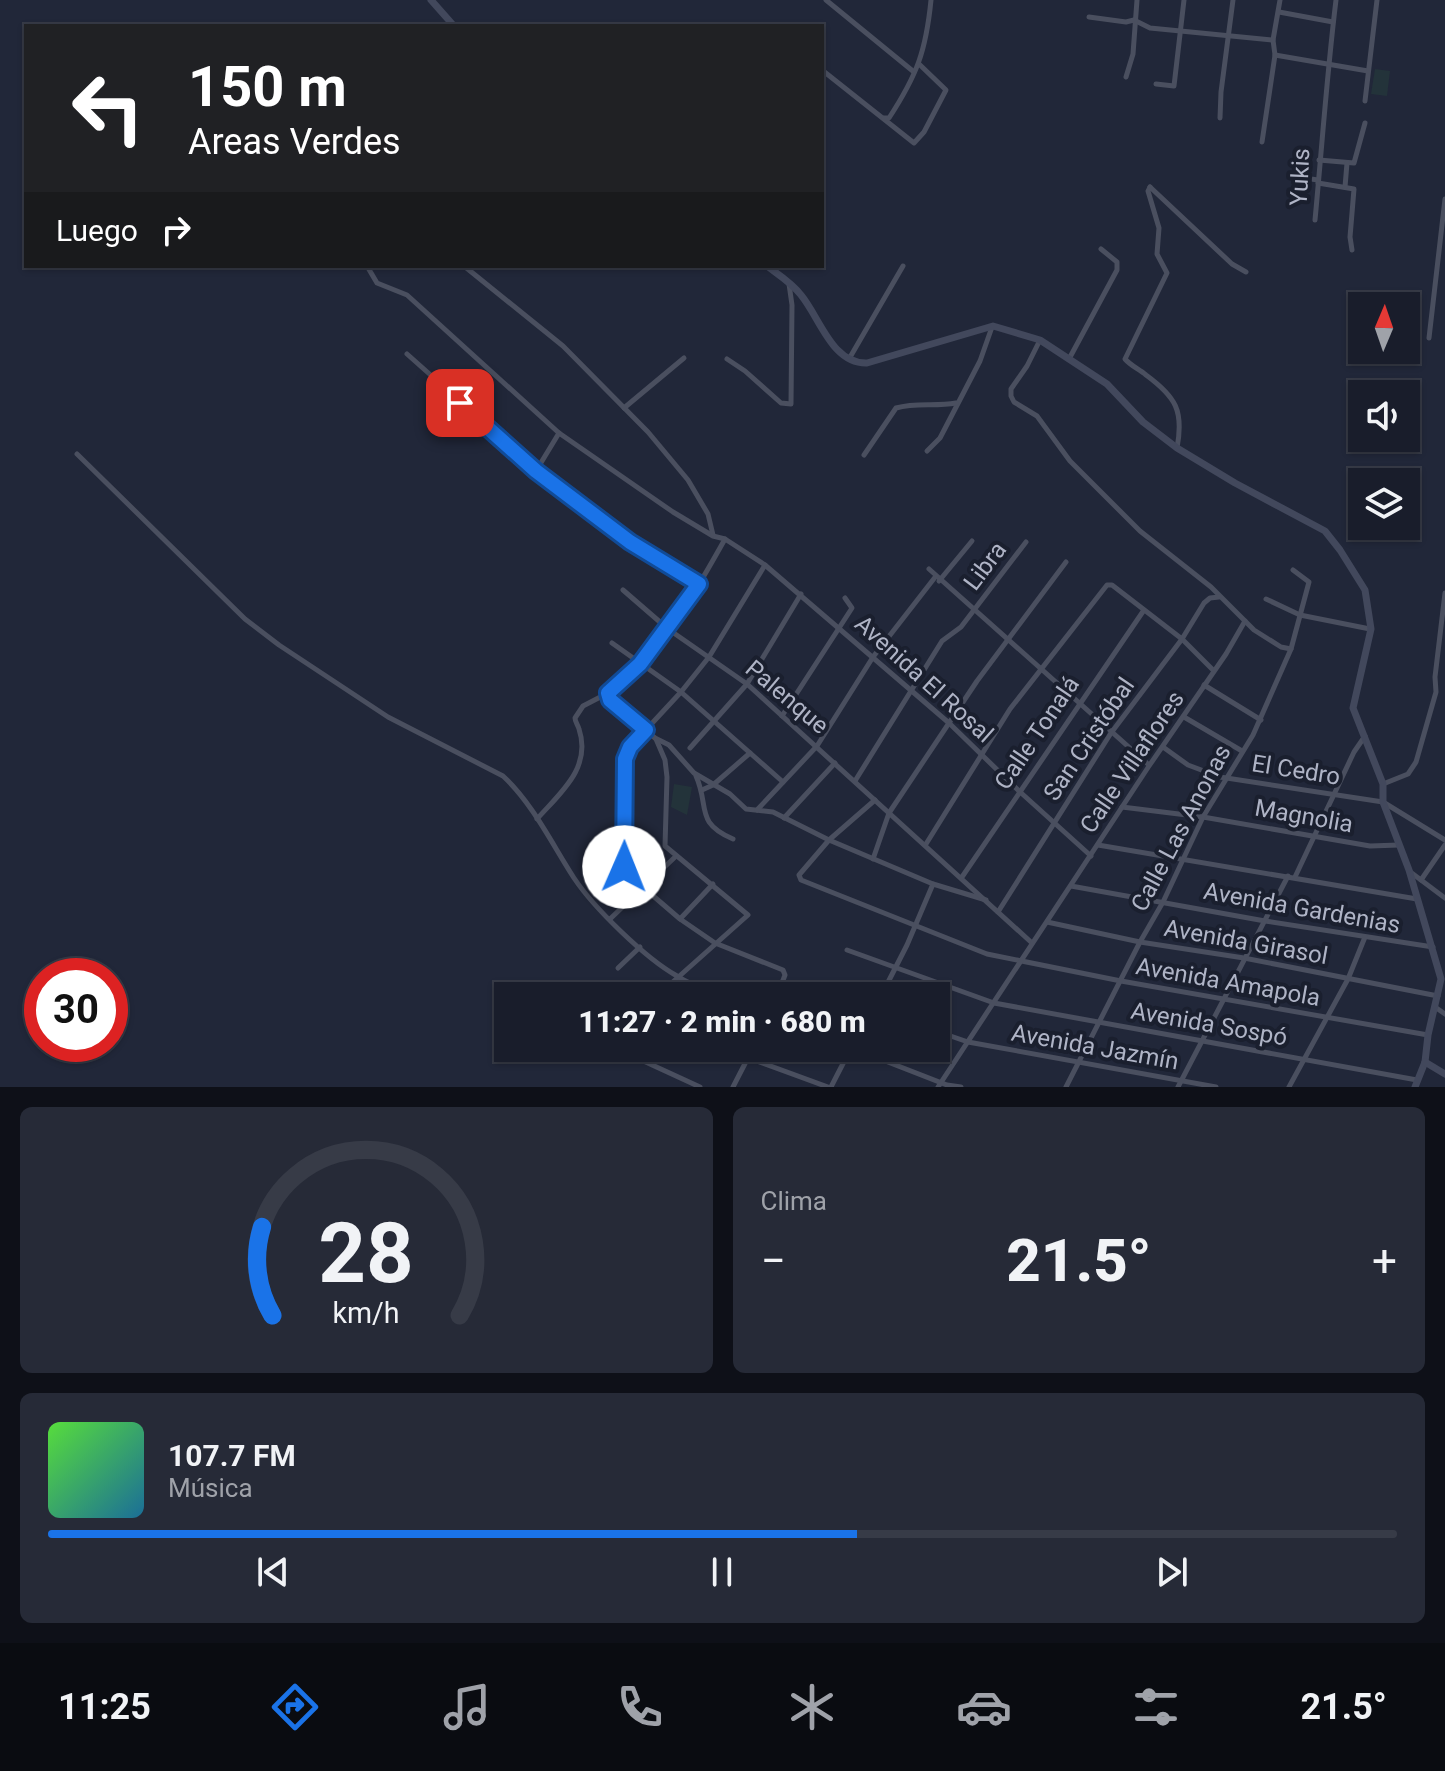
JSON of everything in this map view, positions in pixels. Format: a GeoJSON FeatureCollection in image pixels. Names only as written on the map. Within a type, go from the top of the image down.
{"type":"FeatureCollection","features":[{"type":"Feature","properties":{"kind":"street"},"geometry":{"type":"LineString","coordinates":[[431,0],[452,24]]}},
{"type":"Feature","properties":{"kind":"street"},"geometry":{"type":"LineString","coordinates":[[826,0],[914,72]]}},
{"type":"Feature","properties":{"kind":"street"},"geometry":{"type":"LineString","coordinates":[[883,118],[889,118],[919,64],[927,41],[931,0]]}},
{"type":"Feature","properties":{"kind":"street"},"geometry":{"type":"LineString","coordinates":[[1126,77],[1133,54],[1137,0]]}},
{"type":"Feature","properties":{"kind":"street"},"geometry":{"type":"LineString","coordinates":[[1156,84],[1174,86],[1184,0]]}},
{"type":"Feature","properties":{"kind":"street"},"geometry":{"type":"LineString","coordinates":[[1220,118],[1233,0]]}},
{"type":"Feature","properties":{"kind":"street"},"geometry":{"type":"LineString","coordinates":[[1262,142],[1280,0]]}},
{"type":"Feature","properties":{"kind":"street","name":"Yukis"},"geometry":{"type":"LineString","coordinates":[[1315,220],[1320,135],[1331,63],[1336,0]]}},
{"type":"Feature","properties":{"kind":"street"},"geometry":{"type":"LineString","coordinates":[[1365,101],[1377,0]]}},
{"type":"Feature","properties":{"kind":"street"},"geometry":{"type":"LineString","coordinates":[[1279,12],[1333,22]]}},
{"type":"Feature","properties":{"kind":"street"},"geometry":{"type":"LineString","coordinates":[[1089,17],[1126,22],[1134,20],[1150,28],[1273,40]]}},
{"type":"Feature","properties":{"kind":"street"},"geometry":{"type":"LineString","coordinates":[[1275,55],[1368,71]]}},
{"type":"Feature","properties":{"kind":"street"},"geometry":{"type":"LineString","coordinates":[[824,72],[914,143],[924,132],[946,90],[919,64]]}},
{"type":"Feature","properties":{"kind":"street"},"geometry":{"type":"LineString","coordinates":[[1345,187],[1365,123]]}},
{"type":"Feature","properties":{"kind":"street"},"geometry":{"type":"LineString","coordinates":[[1319,160],[1350,163]]}},
{"type":"Feature","properties":{"kind":"street"},"geometry":{"type":"LineString","coordinates":[[1297,177],[1351,188],[1355,192],[1350,237],[1352,250]]}},
{"type":"Feature","properties":{"kind":"street"},"geometry":{"type":"LineString","coordinates":[[1177,448],[1181,418],[1175,403],[1125,359],[1167,273],[1157,254],[1159,228],[1149,189],[1152,188],[1232,264],[1246,272]]}},
{"type":"Feature","properties":{"kind":"street"},"geometry":{"type":"LineString","coordinates":[[1429,338],[1445,199]]}},
{"type":"Feature","properties":{"kind":"street"},"geometry":{"type":"LineString","coordinates":[[1069,359],[1117,270],[1117,262],[1101,249]]}},
{"type":"Feature","properties":{"kind":"street"},"geometry":{"type":"LineString","coordinates":[[849,360],[903,266]]}},
{"type":"Feature","properties":{"kind":"street","name":"Avenida El Rosal"},"geometry":{"type":"LineString","coordinates":[[368,268],[377,283],[407,295],[559,433],[621,479],[765,565],[801,594],[949,723],[1091,856]]}},
{"type":"Feature","properties":{"kind":"street"},"geometry":{"type":"LineString","coordinates":[[466,268],[563,346],[624,408],[688,480],[708,514],[713,536]]}},
{"type":"Feature","properties":{"kind":"street"},"geometry":{"type":"LineString","coordinates":[[769,268],[810,307],[831,342],[849,360],[867,363],[993,326],[1040,340],[1107,384],[1143,422],[1177,448],[1325,531],[1365,590],[1371,629],[1353,708],[1383,784],[1383,802],[1409,870],[1441,979],[1425,1062],[1416,1084]]}},
{"type":"Feature","properties":{"kind":"street"},"geometry":{"type":"LineString","coordinates":[[727,359],[781,403],[791,404],[792,305],[789,284]]}},
{"type":"Feature","properties":{"kind":"street"},"geometry":{"type":"LineString","coordinates":[[927,451],[940,438],[980,361],[993,326]]}},
{"type":"Feature","properties":{"kind":"street"},"geometry":{"type":"LineString","coordinates":[[1040,340],[1011,389],[1014,402],[1037,416],[1070,461],[1140,531],[1211,587],[1254,630],[1281,647],[1291,649]]}},
{"type":"Feature","properties":{"kind":"street"},"geometry":{"type":"LineString","coordinates":[[407,354],[536,471],[630,542],[699,584]]}},
{"type":"Feature","properties":{"kind":"street"},"geometry":{"type":"LineString","coordinates":[[624,408],[684,358]]}},
{"type":"Feature","properties":{"kind":"street"},"geometry":{"type":"LineString","coordinates":[[864,455],[896,408],[919,403],[956,403]]}},
{"type":"Feature","properties":{"kind":"street"},"geometry":{"type":"LineString","coordinates":[[536,471],[559,433]]}},
{"type":"Feature","properties":{"kind":"street"},"geometry":{"type":"LineString","coordinates":[[77,454],[245,619],[279,645],[388,717],[503,776],[537,819],[594,903],[640,947],[677,977],[689,982]]}},
{"type":"Feature","properties":{"kind":"street"},"geometry":{"type":"LineString","coordinates":[[537,819],[577,773],[581,759],[575,718],[583,706],[609,696],[640,664],[699,584],[725,539]]}},
{"type":"Feature","properties":{"kind":"street"},"geometry":{"type":"LineString","coordinates":[[756,810],[817,746],[873,657],[972,541]]}},
{"type":"Feature","properties":{"kind":"street","name":"Libra"},"geometry":{"type":"LineString","coordinates":[[913,691],[942,641],[961,627],[1026,542]]}},
{"type":"Feature","properties":{"kind":"street"},"geometry":{"type":"LineString","coordinates":[[873,859],[889,813],[949,723],[1066,562]]}},
{"type":"Feature","properties":{"kind":"street"},"geometry":{"type":"LineString","coordinates":[[765,565],[709,657],[630,747],[625,759],[624,867],[680,919],[715,943],[785,972],[782,982]]}},
{"type":"Feature","properties":{"kind":"street"},"geometry":{"type":"LineString","coordinates":[[929,569],[1149,766]]}},
{"type":"Feature","properties":{"kind":"street","name":"Calle Las Anonas"},"geometry":{"type":"LineString","coordinates":[[1066,1087],[1163,902],[1203,817],[1261,720],[1291,649],[1309,580],[1293,570]]}},
{"type":"Feature","properties":{"kind":"street"},"geometry":{"type":"LineString","coordinates":[[926,844],[1010,709],[1110,585],[1182,639],[1213,670]]}},
{"type":"Feature","properties":{"kind":"street","name":"Palenque"},"geometry":{"type":"LineString","coordinates":[[623,590],[668,629],[747,684],[1032,943]]}},
{"type":"Feature","properties":{"kind":"street"},"geometry":{"type":"LineString","coordinates":[[1383,784],[1408,774],[1416,762],[1436,692],[1436,661],[1445,593]]}},
{"type":"Feature","properties":{"kind":"street"},"geometry":{"type":"LineString","coordinates":[[690,748],[747,684],[801,594]]}},
{"type":"Feature","properties":{"kind":"street","name":"San Cristóbal"},"geometry":{"type":"LineString","coordinates":[[998,912],[1111,733],[1182,639],[1204,603],[1210,598],[1219,597]]}},
{"type":"Feature","properties":{"kind":"street"},"geometry":{"type":"LineString","coordinates":[[782,716],[853,606],[845,598]]}},
{"type":"Feature","properties":{"kind":"street"},"geometry":{"type":"LineString","coordinates":[[1266,599],[1300,615],[1371,629]]}},
{"type":"Feature","properties":{"kind":"street","name":"Calle Tonalá"},"geometry":{"type":"LineString","coordinates":[[962,878],[1144,610]]}},
{"type":"Feature","properties":{"kind":"street","name":"Calle Villaflores"},"geometry":{"type":"LineString","coordinates":[[940,1084],[1245,621]]}},
{"type":"Feature","properties":{"kind":"street"},"geometry":{"type":"LineString","coordinates":[[612,643],[681,692],[783,782]]}},
{"type":"Feature","properties":{"kind":"street"},"geometry":{"type":"LineString","coordinates":[[1204,685],[1261,720]]}},
{"type":"Feature","properties":{"kind":"street"},"geometry":{"type":"LineString","coordinates":[[855,781],[913,691]]}},
{"type":"Feature","properties":{"kind":"street"},"geometry":{"type":"LineString","coordinates":[[609,696],[655,738],[669,745],[694,773],[730,794],[746,809],[766,810],[952,892],[986,900]]}},
{"type":"Feature","properties":{"kind":"street"},"geometry":{"type":"LineString","coordinates":[[1184,717],[1242,751]]}},
{"type":"Feature","properties":{"kind":"street"},"geometry":{"type":"LineString","coordinates":[[1179,1084],[1365,736]]}},
{"type":"Feature","properties":{"kind":"street"},"geometry":{"type":"LineString","coordinates":[[655,738],[665,760],[667,777],[665,846],[748,915],[672,982]]}},
{"type":"Feature","properties":{"kind":"street","name":"El Cedro"},"geometry":{"type":"LineString","coordinates":[[1163,747],[1202,772],[1383,802]]}},
{"type":"Feature","properties":{"kind":"street"},"geometry":{"type":"LineString","coordinates":[[702,790],[713,785],[750,753]]}},
{"type":"Feature","properties":{"kind":"street"},"geometry":{"type":"LineString","coordinates":[[784,818],[835,763]]}},
{"type":"Feature","properties":{"kind":"street"},"geometry":{"type":"LineString","coordinates":[[694,773],[702,790],[702,807],[707,819],[716,831],[733,839]]}},
{"type":"Feature","properties":{"kind":"street"},"geometry":{"type":"LineString","coordinates":[[829,840],[875,800]]}},
{"type":"Feature","properties":{"kind":"street"},"geometry":{"type":"LineString","coordinates":[[1383,802],[1445,843],[1417,896]]}},
{"type":"Feature","properties":{"kind":"street","name":"Magnolia"},"geometry":{"type":"LineString","coordinates":[[1122,807],[1203,817],[1370,846],[1399,845]]}},
{"type":"Feature","properties":{"kind":"street","name":"Avenida Amapola"},"geometry":{"type":"LineString","coordinates":[[829,840],[799,875],[801,880],[987,954],[1428,1035]]}},
{"type":"Feature","properties":{"kind":"street"},"geometry":{"type":"LineString","coordinates":[[1098,845],[1417,896]]}},
{"type":"Feature","properties":{"kind":"street"},"geometry":{"type":"LineString","coordinates":[[610,919],[675,857]]}},
{"type":"Feature","properties":{"kind":"street"},"geometry":{"type":"LineString","coordinates":[[1409,870],[1445,898]]}},
{"type":"Feature","properties":{"kind":"street"},"geometry":{"type":"LineString","coordinates":[[680,919],[713,884]]}},
{"type":"Feature","properties":{"kind":"street"},"geometry":{"type":"LineString","coordinates":[[888,982],[933,884]]}},
{"type":"Feature","properties":{"kind":"street","name":"Avenida Gardenias"},"geometry":{"type":"LineString","coordinates":[[1071,886],[1433,947]]}},
{"type":"Feature","properties":{"kind":"street","name":"Avenida Girasol"},"geometry":{"type":"LineString","coordinates":[[1047,922],[1438,996]]}},
{"type":"Feature","properties":{"kind":"street"},"geometry":{"type":"LineString","coordinates":[[1289,1087],[1348,979],[1365,937]]}},
{"type":"Feature","properties":{"kind":"street"},"geometry":{"type":"LineString","coordinates":[[618,968],[640,947]]}},
{"type":"Feature","properties":{"kind":"street","name":"Avenida Sospó"},"geometry":{"type":"LineString","coordinates":[[847,950],[994,1003],[1304,1059],[1416,1084]]}},
{"type":"Feature","properties":{"kind":"street"},"geometry":{"type":"LineString","coordinates":[[1435,1007],[1445,1014]]}},
{"type":"Feature","properties":{"kind":"street","name":"Avenida Jazmín"},"geometry":{"type":"LineString","coordinates":[[950,1036],[1179,1084],[1216,1087]]}},
{"type":"Feature","properties":{"kind":"street"},"geometry":{"type":"LineString","coordinates":[[646,1062],[700,1087]]}},
{"type":"Feature","properties":{"kind":"street"},"geometry":{"type":"LineString","coordinates":[[733,1087],[746,1062]]}},
{"type":"Feature","properties":{"kind":"street"},"geometry":{"type":"LineString","coordinates":[[755,1062],[830,1087],[844,1062]]}},
{"type":"Feature","properties":{"kind":"street"},"geometry":{"type":"LineString","coordinates":[[886,1062],[940,1084],[961,1087]]}},
{"type":"Feature","properties":{"kind":"street"},"geometry":{"type":"LineString","coordinates":[[1425,1062],[1445,1072]]}},
{"type":"Feature","properties":{"kind":"shaded area"},"geometry":{"type":"Polygon","coordinates":[[[1375,69],[1390,71],[1387,96],[1371,94],[1375,69]]]}},
{"type":"Feature","properties":{"kind":"shaded area"},"geometry":{"type":"Polygon","coordinates":[[[674,784],[692,787],[687,815],[671,807],[674,784]]]}},
{"type":"Feature","properties":{"kind":"route"},"geometry":{"type":"LineString","coordinates":[[460,403],[491,434],[536,471],[630,542],[699,584],[640,664],[611,687],[608,693],[610,700],[646,730],[630,747],[625,759],[624,867]]}}]}
